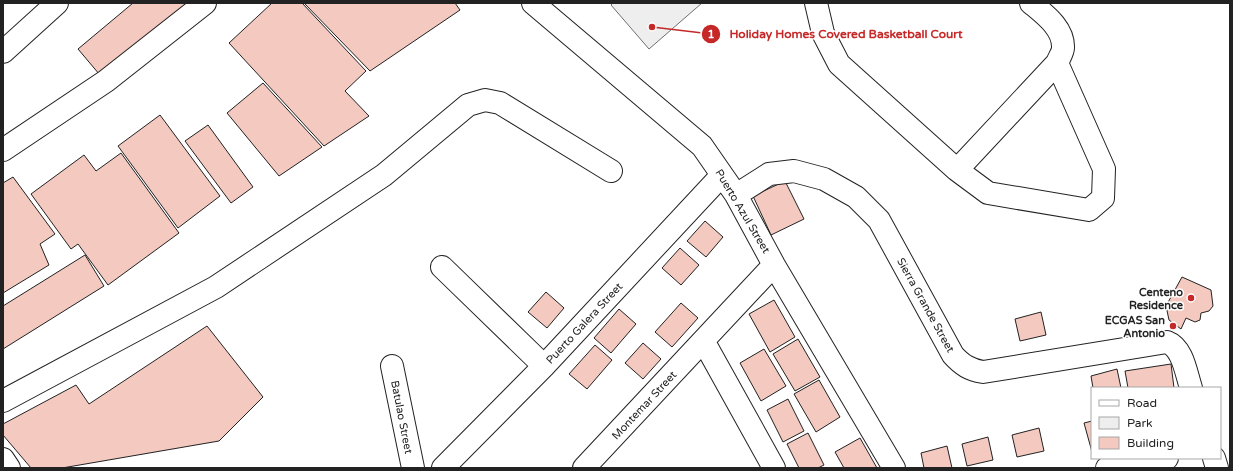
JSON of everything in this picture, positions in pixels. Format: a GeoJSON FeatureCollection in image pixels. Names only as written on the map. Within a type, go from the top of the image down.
{"type":"FeatureCollection","features":[{"type":"Feature","properties":{"kind":"street"},"geometry":{"type":"LineString","coordinates":[[3,52],[57,3]]}},
{"type":"Feature","properties":{"kind":"street"},"geometry":{"type":"LineString","coordinates":[[3,150],[106,81],[205,3]]}},
{"type":"Feature","properties":{"kind":"street","name":"Puerto Azul Street"},"geometry":{"type":"LineString","coordinates":[[532,3],[702,146],[736,195],[774,264],[894,468]]}},
{"type":"Feature","properties":{"kind":"street"},"geometry":{"type":"LineString","coordinates":[[816,3],[823,33],[839,64],[958,170],[988,193],[1089,210],[1097,205],[1103,198],[1104,169],[1057,63]]}},
{"type":"Feature","properties":{"kind":"street"},"geometry":{"type":"LineString","coordinates":[[958,170],[1057,63],[1063,49],[1061,35],[1050,20],[1030,3]]}},
{"type":"Feature","properties":{"kind":"street"},"geometry":{"type":"LineString","coordinates":[[3,401],[216,287],[384,175],[468,105],[485,100],[500,103],[611,171]]}},
{"type":"Feature","properties":{"kind":"street","name":"Sierra Grande Street"},"geometry":{"type":"LineString","coordinates":[[736,195],[769,174],[794,171],[824,179],[856,197],[879,220],[953,355],[965,367],[983,372],[1167,342],[1173,345],[1179,352],[1191,387]]}},
{"type":"Feature","properties":{"kind":"street","name":"Puerto Galera Street"},"geometry":{"type":"LineString","coordinates":[[443,468],[544,366],[722,175]]}},
{"type":"Feature","properties":{"kind":"street","name":"Montemar Street"},"geometry":{"type":"LineString","coordinates":[[584,468],[704,342],[774,264]]}},
{"type":"Feature","properties":{"kind":"street"},"geometry":{"type":"LineString","coordinates":[[442,267],[544,366]]}},
{"type":"Feature","properties":{"kind":"street"},"geometry":{"type":"LineString","coordinates":[[704,342],[774,468]]}},
{"type":"Feature","properties":{"kind":"street","name":"Batulao Street"},"geometry":{"type":"LineString","coordinates":[[392,366],[413,468]]}},
{"type":"Feature","properties":{"kind":"street"},"geometry":{"type":"LineString","coordinates":[[3,459],[9,468]]}},
{"type":"Feature","properties":{"kind":"street"},"geometry":{"type":"LineString","coordinates":[[1107,468],[1161,459]]}},
{"type":"Feature","properties":{"kind":"green space"},"geometry":{"type":"Polygon","coordinates":[[[613,3],[702,3],[649,49],[611,5],[613,3]]]}},
{"type":"Feature","properties":{"kind":"building"},"geometry":{"type":"Polygon","coordinates":[[[133,3],[200,3],[105,81],[78,49],[133,3]]]}},
{"type":"Feature","properties":{"kind":"building"},"geometry":{"type":"Polygon","coordinates":[[[272,3],[302,3],[366,71],[345,91],[369,116],[324,146],[229,43],[272,3]]]}},
{"type":"Feature","properties":{"kind":"building"},"geometry":{"type":"Polygon","coordinates":[[[304,3],[455,3],[460,10],[370,71],[304,3]]]}},
{"type":"Feature","properties":{"kind":"building"},"geometry":{"type":"Polygon","coordinates":[[[263,83],[322,147],[279,176],[227,113],[263,83]]]}},
{"type":"Feature","properties":{"kind":"building"},"geometry":{"type":"Polygon","coordinates":[[[160,115],[220,196],[178,228],[118,146],[160,115]]]}},
{"type":"Feature","properties":{"kind":"building"},"geometry":{"type":"Polygon","coordinates":[[[208,125],[253,187],[231,203],[185,141],[208,125]]]}},
{"type":"Feature","properties":{"kind":"building"},"geometry":{"type":"Polygon","coordinates":[[[121,153],[179,233],[108,285],[78,244],[71,249],[31,194],[84,155],[96,171],[121,153]]]}},
{"type":"Feature","properties":{"kind":"building"},"geometry":{"type":"Polygon","coordinates":[[[13,177],[55,234],[40,244],[49,265],[3,293],[3,183],[13,177]]]}},
{"type":"Feature","properties":{"kind":"building"},"geometry":{"type":"Polygon","coordinates":[[[785,181],[804,219],[771,235],[753,196],[785,181]]]}},
{"type":"Feature","properties":{"kind":"building"},"geometry":{"type":"Polygon","coordinates":[[[705,221],[723,237],[706,257],[687,241],[705,221]]]}},
{"type":"Feature","properties":{"kind":"building"},"geometry":{"type":"Polygon","coordinates":[[[680,248],[699,265],[681,285],[662,268],[680,248]]]}},
{"type":"Feature","properties":{"kind":"building"},"geometry":{"type":"Polygon","coordinates":[[[85,255],[104,286],[3,349],[3,306],[85,255]]]}},
{"type":"Feature","properties":{"kind":"building","name":"Centeno Residence"},"geometry":{"type":"Polygon","coordinates":[[[1182,277],[1211,290],[1213,306],[1209,311],[1201,313],[1200,320],[1195,322],[1186,318],[1181,329],[1169,320],[1166,306],[1182,277]]]}},
{"type":"Feature","properties":{"kind":"building"},"geometry":{"type":"Polygon","coordinates":[[[546,292],[564,308],[547,328],[528,312],[546,292]]]}},
{"type":"Feature","properties":{"kind":"building"},"geometry":{"type":"Polygon","coordinates":[[[774,300],[795,337],[770,352],[749,314],[774,300]]]}},
{"type":"Feature","properties":{"kind":"building"},"geometry":{"type":"Polygon","coordinates":[[[681,303],[698,318],[672,347],[655,332],[681,303]]]}},
{"type":"Feature","properties":{"kind":"building"},"geometry":{"type":"Polygon","coordinates":[[[619,309],[636,324],[611,353],[594,338],[619,309]]]}},
{"type":"Feature","properties":{"kind":"building"},"geometry":{"type":"Polygon","coordinates":[[[1041,312],[1046,335],[1020,341],[1015,319],[1041,312]]]}},
{"type":"Feature","properties":{"kind":"building"},"geometry":{"type":"Polygon","coordinates":[[[207,326],[263,397],[219,441],[62,468],[31,468],[3,435],[3,424],[76,385],[89,404],[207,326]]]}},
{"type":"Feature","properties":{"kind":"building"},"geometry":{"type":"Polygon","coordinates":[[[798,339],[820,377],[795,391],[773,354],[798,339]]]}},
{"type":"Feature","properties":{"kind":"building"},"geometry":{"type":"Polygon","coordinates":[[[643,343],[661,359],[643,379],[625,363],[643,343]]]}},
{"type":"Feature","properties":{"kind":"building"},"geometry":{"type":"Polygon","coordinates":[[[595,345],[612,360],[587,389],[569,374],[595,345]]]}},
{"type":"Feature","properties":{"kind":"building"},"geometry":{"type":"Polygon","coordinates":[[[764,349],[786,386],[761,401],[740,363],[764,349]]]}},
{"type":"Feature","properties":{"kind":"building"},"geometry":{"type":"Polygon","coordinates":[[[1171,364],[1174,387],[1128,387],[1125,371],[1171,364]]]}},
{"type":"Feature","properties":{"kind":"building"},"geometry":{"type":"Polygon","coordinates":[[[1117,369],[1121,387],[1093,387],[1091,376],[1117,369]]]}},
{"type":"Feature","properties":{"kind":"building"},"geometry":{"type":"Polygon","coordinates":[[[819,380],[840,417],[816,432],[794,394],[819,380]]]}},
{"type":"Feature","properties":{"kind":"building"},"geometry":{"type":"Polygon","coordinates":[[[788,399],[804,431],[783,442],[767,410],[788,399]]]}},
{"type":"Feature","properties":{"kind":"building"},"geometry":{"type":"Polygon","coordinates":[[[1091,421],[1091,448],[1084,423],[1091,421]]]}},
{"type":"Feature","properties":{"kind":"building"},"geometry":{"type":"Polygon","coordinates":[[[1039,428],[1044,451],[1017,457],[1012,435],[1039,428]]]}},
{"type":"Feature","properties":{"kind":"building"},"geometry":{"type":"Polygon","coordinates":[[[808,433],[824,465],[818,468],[799,468],[787,444],[808,433]]]}},
{"type":"Feature","properties":{"kind":"building"},"geometry":{"type":"Polygon","coordinates":[[[988,437],[993,460],[967,466],[962,444],[988,437]]]}},
{"type":"Feature","properties":{"kind":"building"},"geometry":{"type":"Polygon","coordinates":[[[860,438],[877,468],[844,468],[835,452],[860,438]]]}},
{"type":"Feature","properties":{"kind":"building"},"geometry":{"type":"Polygon","coordinates":[[[947,446],[952,468],[924,468],[921,453],[947,446]]]}},
{"type":"Feature","properties":{"kind":"place","name":"Holiday Homes Covered Basketball Court"},"geometry":{"type":"Point","coordinates":[652,27]}},
{"type":"Feature","properties":{"kind":"place","name":"Centeno Residence"},"geometry":{"type":"Point","coordinates":[1191,298]}},
{"type":"Feature","properties":{"kind":"place","name":"ECGAS San Antonio"},"geometry":{"type":"Point","coordinates":[1173,326]}}]}
